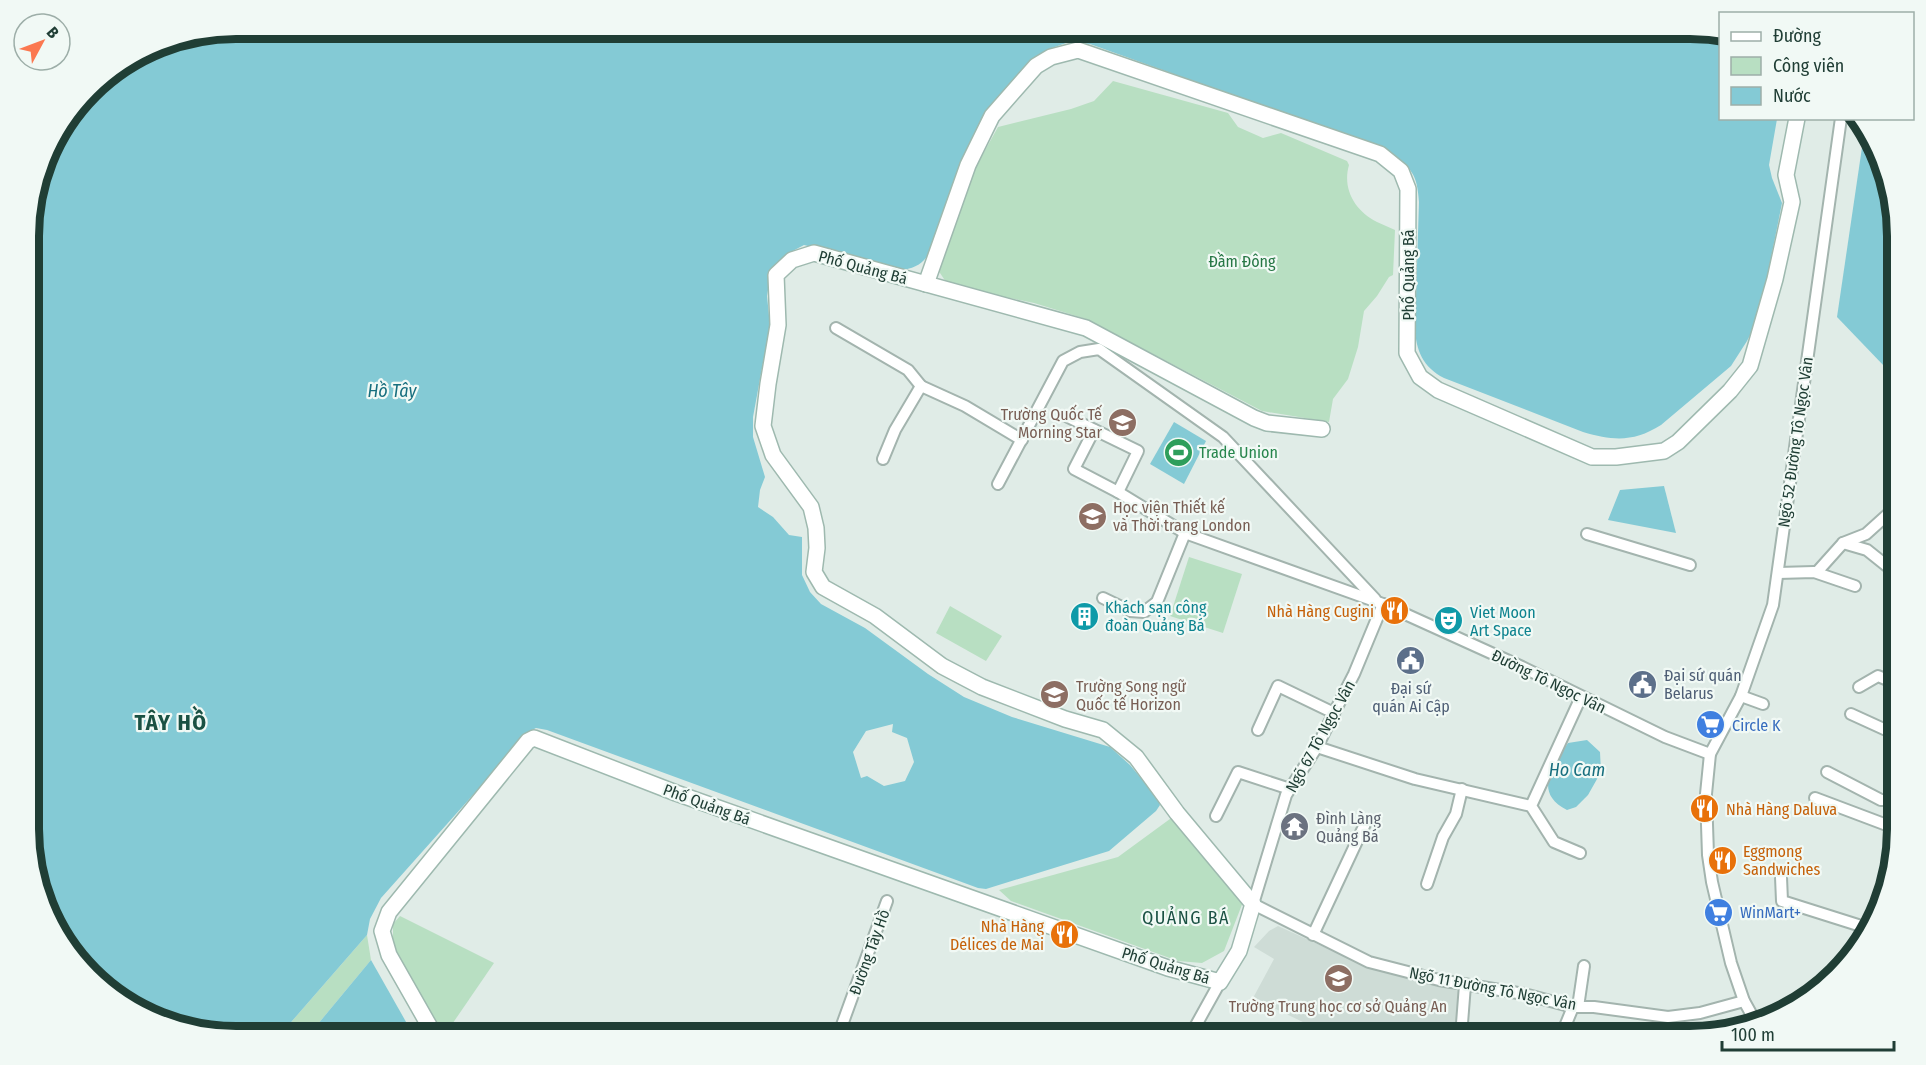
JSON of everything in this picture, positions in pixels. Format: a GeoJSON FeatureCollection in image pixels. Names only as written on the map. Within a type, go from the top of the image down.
{"type":"FeatureCollection","features":[{"type":"Feature","properties":{"kind":"street","name":"Phố Quảng Bá"},"geometry":{"type":"LineString","coordinates":[[926,284],[968,165],[992,116],[1036,66],[1051,57],[1078,50],[1380,154],[1401,171],[1408,189],[1407,353],[1420,377],[1438,390],[1592,457],[1616,457],[1664,451],[1678,442],[1730,391],[1750,366],[1775,279],[1792,202],[1786,174],[1797,120]]}},
{"type":"Feature","properties":{"kind":"street","name":"Ngõ 52 Đường Tô Ngọc Vân"},"geometry":{"type":"LineString","coordinates":[[1710,754],[1741,696],[1773,605],[1841,120]]}},
{"type":"Feature","properties":{"kind":"street","name":"Phố Quảng Bá"},"geometry":{"type":"LineString","coordinates":[[429,1026],[389,955],[382,930],[388,912],[528,741],[534,738],[676,793],[1168,968],[1220,982],[1239,951],[1253,904],[1177,813],[1136,758],[1103,730],[1065,719],[982,687],[942,666],[875,616],[822,587],[814,572],[817,548],[816,528],[811,507],[773,455],[763,426],[778,325],[776,275],[792,260],[814,253],[1086,328],[1254,418],[1267,423],[1322,429]]}},
{"type":"Feature","properties":{"kind":"street"},"geometry":{"type":"LineString","coordinates":[[836,328],[908,370],[921,386],[965,406],[1022,440]]}},
{"type":"Feature","properties":{"kind":"street"},"geometry":{"type":"LineString","coordinates":[[998,484],[1063,361],[1080,352],[1099,349],[1223,437],[1380,603]]}},
{"type":"Feature","properties":{"kind":"street"},"geometry":{"type":"LineString","coordinates":[[883,459],[895,430],[921,386]]}},
{"type":"Feature","properties":{"kind":"street"},"geometry":{"type":"LineString","coordinates":[[1066,417],[1138,451],[1118,492]]}},
{"type":"Feature","properties":{"kind":"street","name":"Đường Tô Ngọc Vân"},"geometry":{"type":"LineString","coordinates":[[1094,430],[1074,469],[1118,492],[1185,533],[1380,603],[1522,667],[1665,737],[1710,754]]}},
{"type":"Feature","properties":{"kind":"street"},"geometry":{"type":"LineString","coordinates":[[1817,572],[1843,543],[1866,534],[1887,515]]}},
{"type":"Feature","properties":{"kind":"street"},"geometry":{"type":"LineString","coordinates":[[1103,598],[1130,611],[1144,612],[1157,602],[1185,533]]}},
{"type":"Feature","properties":{"kind":"street"},"geometry":{"type":"LineString","coordinates":[[1587,534],[1690,565]]}},
{"type":"Feature","properties":{"kind":"street"},"geometry":{"type":"LineString","coordinates":[[1843,543],[1867,550],[1887,566]]}},
{"type":"Feature","properties":{"kind":"street"},"geometry":{"type":"LineString","coordinates":[[1778,573],[1817,572],[1855,586]]}},
{"type":"Feature","properties":{"kind":"street","name":"Ngõ 67 Tô Ngọc Vân"},"geometry":{"type":"LineString","coordinates":[[1253,904],[1286,795],[1317,747],[1354,674],[1380,603]]}},
{"type":"Feature","properties":{"kind":"street"},"geometry":{"type":"LineString","coordinates":[[1860,687],[1878,676],[1887,680]]}},
{"type":"Feature","properties":{"kind":"street"},"geometry":{"type":"LineString","coordinates":[[1258,730],[1278,686],[1334,713]]}},
{"type":"Feature","properties":{"kind":"street"},"geometry":{"type":"LineString","coordinates":[[1741,696],[1763,704]]}},
{"type":"Feature","properties":{"kind":"street"},"geometry":{"type":"LineString","coordinates":[[1531,806],[1581,697]]}},
{"type":"Feature","properties":{"kind":"street"},"geometry":{"type":"LineString","coordinates":[[1851,714],[1887,730]]}},
{"type":"Feature","properties":{"kind":"street"},"geometry":{"type":"LineString","coordinates":[[1317,747],[1415,779],[1531,806],[1554,842],[1580,853]]}},
{"type":"Feature","properties":{"kind":"street"},"geometry":{"type":"LineString","coordinates":[[1710,754],[1706,794],[1710,864],[1731,963],[1744,1001],[1752,1016]]}},
{"type":"Feature","properties":{"kind":"street"},"geometry":{"type":"LineString","coordinates":[[1216,816],[1238,772],[1290,789]]}},
{"type":"Feature","properties":{"kind":"street"},"geometry":{"type":"LineString","coordinates":[[1827,772],[1881,800],[1887,800]]}},
{"type":"Feature","properties":{"kind":"street"},"geometry":{"type":"LineString","coordinates":[[1427,885],[1443,837],[1456,814],[1462,789]]}},
{"type":"Feature","properties":{"kind":"street"},"geometry":{"type":"LineString","coordinates":[[1815,798],[1887,825]]}},
{"type":"Feature","properties":{"kind":"street"},"geometry":{"type":"LineString","coordinates":[[1313,935],[1365,824]]}},
{"type":"Feature","properties":{"kind":"street"},"geometry":{"type":"LineString","coordinates":[[1781,877],[1782,901],[1858,925]]}},
{"type":"Feature","properties":{"kind":"street","name":"Đường Tây Hồ"},"geometry":{"type":"LineString","coordinates":[[842,1026],[887,901]]}},
{"type":"Feature","properties":{"kind":"street","name":"Ngõ 11 Đường Tô Ngọc Vân"},"geometry":{"type":"LineString","coordinates":[[1253,904],[1369,962],[1394,964],[1439,980],[1524,994],[1576,1007],[1594,1007],[1668,1017],[1700,1013],[1744,1001]]}},
{"type":"Feature","properties":{"kind":"street"},"geometry":{"type":"LineString","coordinates":[[1566,1026],[1576,1007],[1584,966]]}},
{"type":"Feature","properties":{"kind":"street"},"geometry":{"type":"LineString","coordinates":[[1196,1026],[1220,982]]}},
{"type":"Feature","properties":{"kind":"street"},"geometry":{"type":"LineString","coordinates":[[1462,1026],[1465,984]]}},
{"type":"Feature","properties":{"kind":"shaded area","name":"Trường Trung học cơ sở Quảng An"},"geometry":{"type":"Polygon","coordinates":[[[1278,926],[1366,966],[1459,991],[1457,1026],[1311,1026],[1253,998],[1274,959],[1254,947],[1269,931],[1278,926]]]}},
{"type":"Feature","properties":{"kind":"green space","name":"Đầm Đông"},"geometry":{"type":"Polygon","coordinates":[[[1113,81],[1228,113],[1238,127],[1263,138],[1281,133],[1347,161],[1349,165],[1347,182],[1352,198],[1362,212],[1395,230],[1393,275],[1389,277],[1364,311],[1358,347],[1348,379],[1333,399],[1329,422],[1262,411],[1086,319],[1034,303],[948,285],[938,270],[973,172],[998,127],[1094,101],[1113,81]]]}},
{"type":"Feature","properties":{"kind":"green space"},"geometry":{"type":"Polygon","coordinates":[[[1189,557],[1242,574],[1223,633],[1170,616],[1189,557]]]}},
{"type":"Feature","properties":{"kind":"green space"},"geometry":{"type":"Polygon","coordinates":[[[950,606],[1002,636],[986,661],[936,633],[950,606]]]}},
{"type":"Feature","properties":{"kind":"green space"},"geometry":{"type":"Polygon","coordinates":[[[1174,816],[1243,902],[1224,951],[1202,963],[1178,961],[1011,901],[999,890],[1118,857],[1174,816]]]}},
{"type":"Feature","properties":{"kind":"green space"},"geometry":{"type":"Polygon","coordinates":[[[400,916],[494,963],[451,1026],[435,1026],[393,946],[393,924],[400,916]]]}},
{"type":"Feature","properties":{"kind":"green space"},"geometry":{"type":"Polygon","coordinates":[[[367,935],[371,960],[316,1026],[288,1026],[367,935]]]}},
{"type":"Feature","properties":{"kind":"water","name":"Hồ Tây"},"geometry":{"type":"Polygon","coordinates":[[[236,39],[1690,39],[1719,42],[1719,120],[1777,120],[1769,165],[1782,203],[1767,278],[1764,308],[1731,366],[1661,425],[1642,435],[1614,438],[1583,432],[1444,378],[1431,369],[1422,358],[1415,328],[1419,202],[1417,184],[1404,163],[1391,152],[1090,44],[1069,42],[1049,49],[993,103],[982,124],[929,254],[921,263],[904,270],[804,245],[787,254],[771,272],[767,296],[770,325],[753,417],[753,437],[765,477],[760,490],[758,507],[773,517],[789,535],[802,537],[802,575],[810,592],[821,604],[865,628],[964,697],[1012,717],[1110,747],[1130,765],[1156,796],[1160,805],[1156,811],[1109,851],[986,889],[978,888],[547,730],[536,728],[530,731],[381,898],[370,919],[367,935],[288,1026],[211,1024],[161,1011],[138,1000],[116,985],[97,968],[72,938],[59,916],[46,880],[39,829],[39,236],[41,211],[49,173],[65,138],[80,116],[106,88],[138,65],[173,49],[211,41],[236,39]]]}},
{"type":"Feature","properties":{"kind":"water"},"geometry":{"type":"Polygon","coordinates":[[[1863,141],[1877,173],[1887,223],[1887,368],[1837,317],[1863,141]]]}},
{"type":"Feature","properties":{"kind":"water","name":"Trade Union"},"geometry":{"type":"Polygon","coordinates":[[[1174,422],[1206,441],[1184,484],[1150,464],[1174,422]]]}},
{"type":"Feature","properties":{"kind":"water"},"geometry":{"type":"Polygon","coordinates":[[[1664,486],[1676,533],[1608,520],[1620,490],[1664,486]]]}},
{"type":"Feature","properties":{"kind":"water","name":"Ho Cam"},"geometry":{"type":"Polygon","coordinates":[[[1587,740],[1600,752],[1601,772],[1588,795],[1576,807],[1567,810],[1551,796],[1548,787],[1549,779],[1556,761],[1568,743],[1587,740]]]}},
{"type":"Feature","properties":{"kind":"water"},"geometry":{"type":"Polygon","coordinates":[[[371,960],[408,1026],[316,1026],[371,960]]]}},
{"type":"Feature","properties":{"kind":"pier"},"geometry":{"type":"Polygon","coordinates":[[[893,724],[892,732],[907,738],[914,762],[905,781],[884,786],[867,776],[861,778],[853,752],[866,731],[893,724]]]}},
{"type":"Feature","properties":{"kind":"place","name":"Trường Quốc Tế Morning Star"},"geometry":{"type":"Point","coordinates":[1123,423]}},
{"type":"Feature","properties":{"kind":"place","name":"Trade Union"},"geometry":{"type":"Point","coordinates":[1178,452]}},
{"type":"Feature","properties":{"kind":"place","name":"Học viện Thiết kế và Thời trang London"},"geometry":{"type":"Point","coordinates":[1092,516]}},
{"type":"Feature","properties":{"kind":"place","name":"Nhà Hàng Cugini"},"geometry":{"type":"Point","coordinates":[1395,611]}},
{"type":"Feature","properties":{"kind":"place","name":"Khách sạn công đoàn Quảng Bá"},"geometry":{"type":"Point","coordinates":[1084,616]}},
{"type":"Feature","properties":{"kind":"place","name":"Viet Moon Art Space"},"geometry":{"type":"Point","coordinates":[1449,621]}},
{"type":"Feature","properties":{"kind":"place","name":"Đại sứ quán Ai Cập"},"geometry":{"type":"Point","coordinates":[1411,660]}},
{"type":"Feature","properties":{"kind":"place","name":"Đại sứ quán Belarus"},"geometry":{"type":"Point","coordinates":[1643,684]}},
{"type":"Feature","properties":{"kind":"place","name":"Trường Song ngữ Quốc tế Horizon"},"geometry":{"type":"Point","coordinates":[1055,695]}},
{"type":"Feature","properties":{"kind":"place","name":"Circle K"},"geometry":{"type":"Point","coordinates":[1711,725]}},
{"type":"Feature","properties":{"kind":"place","name":"Nhà Hàng Daluva"},"geometry":{"type":"Point","coordinates":[1705,809]}},
{"type":"Feature","properties":{"kind":"place","name":"Đình Làng Quảng Bá"},"geometry":{"type":"Point","coordinates":[1295,827]}},
{"type":"Feature","properties":{"kind":"place","name":"Eggmong Sandwiches"},"geometry":{"type":"Point","coordinates":[1722,860]}},
{"type":"Feature","properties":{"kind":"place","name":"WinMart+"},"geometry":{"type":"Point","coordinates":[1719,912]}},
{"type":"Feature","properties":{"kind":"place","name":"Nhà Hàng Délices de Mai"},"geometry":{"type":"Point","coordinates":[1065,935]}},
{"type":"Feature","properties":{"kind":"place","name":"Trường Trung học cơ sở Quảng An"},"geometry":{"type":"Point","coordinates":[1338,978]}},
{"type":"Feature","properties":{"kind":"district","name":"TÂY HỒ"},"geometry":{"type":"Point","coordinates":[171,722]}},
{"type":"Feature","properties":{"kind":"district","name":"QUẢNG BÁ"},"geometry":{"type":"Point","coordinates":[1186,918]}}]}
